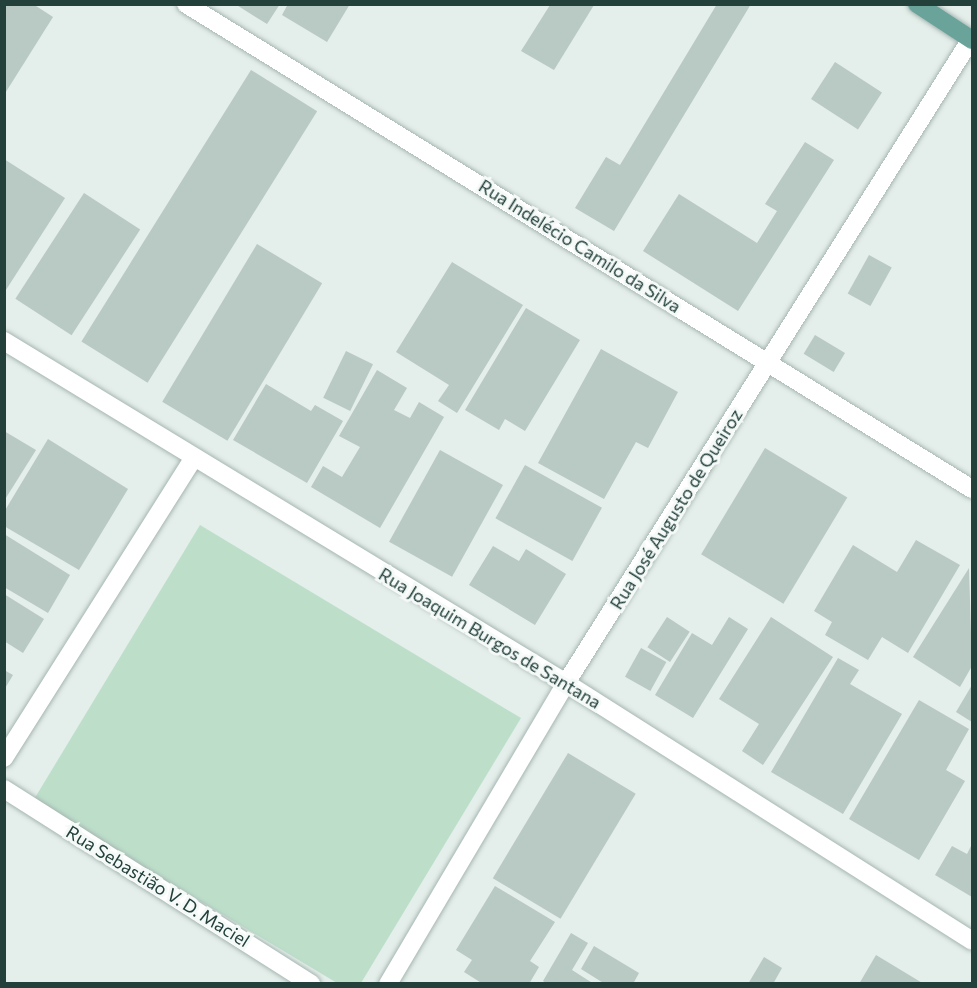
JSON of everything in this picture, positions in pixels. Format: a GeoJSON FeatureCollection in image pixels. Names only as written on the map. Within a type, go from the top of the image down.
{"type":"FeatureCollection","features":[{"type":"Feature","properties":{"kind":"main road"},"geometry":{"type":"LineString","coordinates":[[917,4],[972,39]]}},
{"type":"Feature","properties":{"kind":"street","name":"Rua Indelécio Camilo da Silva"},"geometry":{"type":"LineString","coordinates":[[186,4],[972,489]]}},
{"type":"Feature","properties":{"kind":"street","name":"Rua José Augusto de Queiroz"},"geometry":{"type":"LineString","coordinates":[[388,984],[566,684],[972,39]]}},
{"type":"Feature","properties":{"kind":"street","name":"Rua Joaquim Burgos de Santana"},"geometry":{"type":"LineString","coordinates":[[4,341],[566,684],[972,940]]}},
{"type":"Feature","properties":{"kind":"street"},"geometry":{"type":"LineString","coordinates":[[4,758],[194,458]]}},
{"type":"Feature","properties":{"kind":"street","name":"Rua Sebastião V. D. Maciel"},"geometry":{"type":"LineString","coordinates":[[4,789],[311,984]]}},
{"type":"Feature","properties":{"kind":"green space"},"geometry":{"type":"Polygon","coordinates":[[[200,525],[521,718],[361,983],[337,983],[33,801],[200,525]]]}},
{"type":"Feature","properties":{"kind":"building"},"geometry":{"type":"Polygon","coordinates":[[[4,4],[33,4],[53,17],[4,95],[4,4]]]}},
{"type":"Feature","properties":{"kind":"building"},"geometry":{"type":"Polygon","coordinates":[[[235,4],[280,4],[267,24],[235,4]]]}},
{"type":"Feature","properties":{"kind":"building"},"geometry":{"type":"Polygon","coordinates":[[[288,4],[350,4],[327,42],[282,15],[288,4]]]}},
{"type":"Feature","properties":{"kind":"building"},"geometry":{"type":"Polygon","coordinates":[[[717,4],[751,4],[614,231],[575,208],[606,157],[620,165],[717,4]]]}},
{"type":"Feature","properties":{"kind":"building"},"geometry":{"type":"Polygon","coordinates":[[[550,5],[594,5],[554,70],[521,51],[550,5]]]}},
{"type":"Feature","properties":{"kind":"building"},"geometry":{"type":"Polygon","coordinates":[[[835,62],[882,92],[858,129],[811,99],[835,62]]]}},
{"type":"Feature","properties":{"kind":"building"},"geometry":{"type":"Polygon","coordinates":[[[251,70],[317,111],[148,383],[81,341],[251,70]]]}},
{"type":"Feature","properties":{"kind":"building"},"geometry":{"type":"Polygon","coordinates":[[[805,142],[834,160],[738,311],[643,251],[679,194],[757,243],[777,211],[765,204],[805,142]]]}},
{"type":"Feature","properties":{"kind":"building"},"geometry":{"type":"Polygon","coordinates":[[[4,159],[65,198],[4,293],[4,159]]]}},
{"type":"Feature","properties":{"kind":"building"},"geometry":{"type":"Polygon","coordinates":[[[84,193],[140,229],[72,335],[15,299],[84,193]]]}},
{"type":"Feature","properties":{"kind":"building"},"geometry":{"type":"Polygon","coordinates":[[[257,244],[322,283],[227,441],[162,402],[257,244]]]}},
{"type":"Feature","properties":{"kind":"building"},"geometry":{"type":"Polygon","coordinates":[[[869,255],[892,268],[870,306],[848,293],[869,255]]]}},
{"type":"Feature","properties":{"kind":"building"},"geometry":{"type":"Polygon","coordinates":[[[452,262],[523,305],[457,413],[438,401],[449,385],[396,352],[452,262]]]}},
{"type":"Feature","properties":{"kind":"building"},"geometry":{"type":"Polygon","coordinates":[[[526,308],[580,340],[525,431],[505,419],[499,430],[465,410],[526,308]]]}},
{"type":"Feature","properties":{"kind":"building"},"geometry":{"type":"Polygon","coordinates":[[[815,335],[845,353],[834,372],[804,354],[815,335]]]}},
{"type":"Feature","properties":{"kind":"building"},"geometry":{"type":"Polygon","coordinates":[[[601,349],[678,392],[648,448],[636,442],[604,499],[538,463],[601,349]]]}},
{"type":"Feature","properties":{"kind":"building"},"geometry":{"type":"Polygon","coordinates":[[[346,351],[373,364],[350,411],[323,398],[346,351]]]}},
{"type":"Feature","properties":{"kind":"building"},"geometry":{"type":"Polygon","coordinates":[[[377,370],[407,388],[394,410],[410,418],[419,402],[444,417],[380,528],[311,487],[323,466],[342,477],[360,447],[339,436],[377,370]]]}},
{"type":"Feature","properties":{"kind":"building"},"geometry":{"type":"Polygon","coordinates":[[[266,384],[311,411],[315,405],[343,421],[307,483],[233,440],[266,384]]]}},
{"type":"Feature","properties":{"kind":"building"},"geometry":{"type":"Polygon","coordinates":[[[4,431],[36,450],[4,501],[4,431]]]}},
{"type":"Feature","properties":{"kind":"building"},"geometry":{"type":"Polygon","coordinates":[[[48,439],[128,489],[79,570],[4,526],[4,512],[48,439]]]}},
{"type":"Feature","properties":{"kind":"building"},"geometry":{"type":"Polygon","coordinates":[[[765,448],[847,497],[783,604],[701,554],[765,448]]]}},
{"type":"Feature","properties":{"kind":"building"},"geometry":{"type":"Polygon","coordinates":[[[440,450],[503,485],[452,577],[389,542],[440,450]]]}},
{"type":"Feature","properties":{"kind":"building"},"geometry":{"type":"Polygon","coordinates":[[[525,465],[602,508],[572,561],[495,518],[525,465]]]}},
{"type":"Feature","properties":{"kind":"building"},"geometry":{"type":"Polygon","coordinates":[[[4,534],[70,575],[48,613],[4,587],[4,534]]]}},
{"type":"Feature","properties":{"kind":"building"},"geometry":{"type":"Polygon","coordinates":[[[916,540],[960,565],[908,653],[882,637],[868,660],[825,635],[832,622],[814,611],[853,545],[897,572],[916,540]]]}},
{"type":"Feature","properties":{"kind":"building"},"geometry":{"type":"Polygon","coordinates":[[[493,546],[519,561],[526,549],[566,574],[535,625],[469,585],[493,546]]]}},
{"type":"Feature","properties":{"kind":"building"},"geometry":{"type":"Polygon","coordinates":[[[969,568],[972,666],[960,687],[913,657],[969,568]]]}},
{"type":"Feature","properties":{"kind":"building"},"geometry":{"type":"Polygon","coordinates":[[[4,594],[44,619],[23,653],[4,641],[4,594]]]}},
{"type":"Feature","properties":{"kind":"building"},"geometry":{"type":"Polygon","coordinates":[[[667,617],[690,632],[670,662],[647,647],[667,617]]]}},
{"type":"Feature","properties":{"kind":"building"},"geometry":{"type":"Polygon","coordinates":[[[729,617],[748,629],[693,718],[655,695],[692,633],[712,645],[729,617]]]}},
{"type":"Feature","properties":{"kind":"building"},"geometry":{"type":"Polygon","coordinates":[[[771,617],[833,657],[763,765],[742,751],[759,724],[719,699],[771,617]]]}},
{"type":"Feature","properties":{"kind":"building"},"geometry":{"type":"Polygon","coordinates":[[[641,648],[666,662],[650,691],[625,677],[641,648]]]}},
{"type":"Feature","properties":{"kind":"building"},"geometry":{"type":"Polygon","coordinates":[[[838,658],[859,670],[850,684],[902,714],[843,814],[771,772],[838,658]]]}},
{"type":"Feature","properties":{"kind":"building"},"geometry":{"type":"Polygon","coordinates":[[[4,670],[13,675],[4,690],[4,670]]]}},
{"type":"Feature","properties":{"kind":"building"},"geometry":{"type":"Polygon","coordinates":[[[972,685],[972,722],[956,712],[972,685]]]}},
{"type":"Feature","properties":{"kind":"building"},"geometry":{"type":"Polygon","coordinates":[[[919,700],[969,729],[946,770],[965,781],[919,860],[849,819],[919,700]]]}},
{"type":"Feature","properties":{"kind":"building"},"geometry":{"type":"Polygon","coordinates":[[[568,753],[636,794],[561,919],[493,878],[568,753]]]}},
{"type":"Feature","properties":{"kind":"building"},"geometry":{"type":"Polygon","coordinates":[[[972,844],[972,897],[935,875],[952,846],[967,854],[972,844]]]}},
{"type":"Feature","properties":{"kind":"building"},"geometry":{"type":"Polygon","coordinates":[[[495,886],[555,922],[530,961],[539,967],[529,984],[483,984],[464,972],[472,960],[456,950],[495,886]]]}},
{"type":"Feature","properties":{"kind":"building"},"geometry":{"type":"Polygon","coordinates":[[[571,933],[588,943],[572,970],[594,984],[547,984],[543,981],[571,933]]]}},
{"type":"Feature","properties":{"kind":"building"},"geometry":{"type":"Polygon","coordinates":[[[594,946],[639,973],[633,984],[605,984],[581,969],[594,946]]]}},
{"type":"Feature","properties":{"kind":"building"},"geometry":{"type":"Polygon","coordinates":[[[876,955],[924,984],[859,984],[876,955]]]}},
{"type":"Feature","properties":{"kind":"building"},"geometry":{"type":"Polygon","coordinates":[[[764,957],[782,968],[773,984],[748,984],[764,957]]]}}]}
